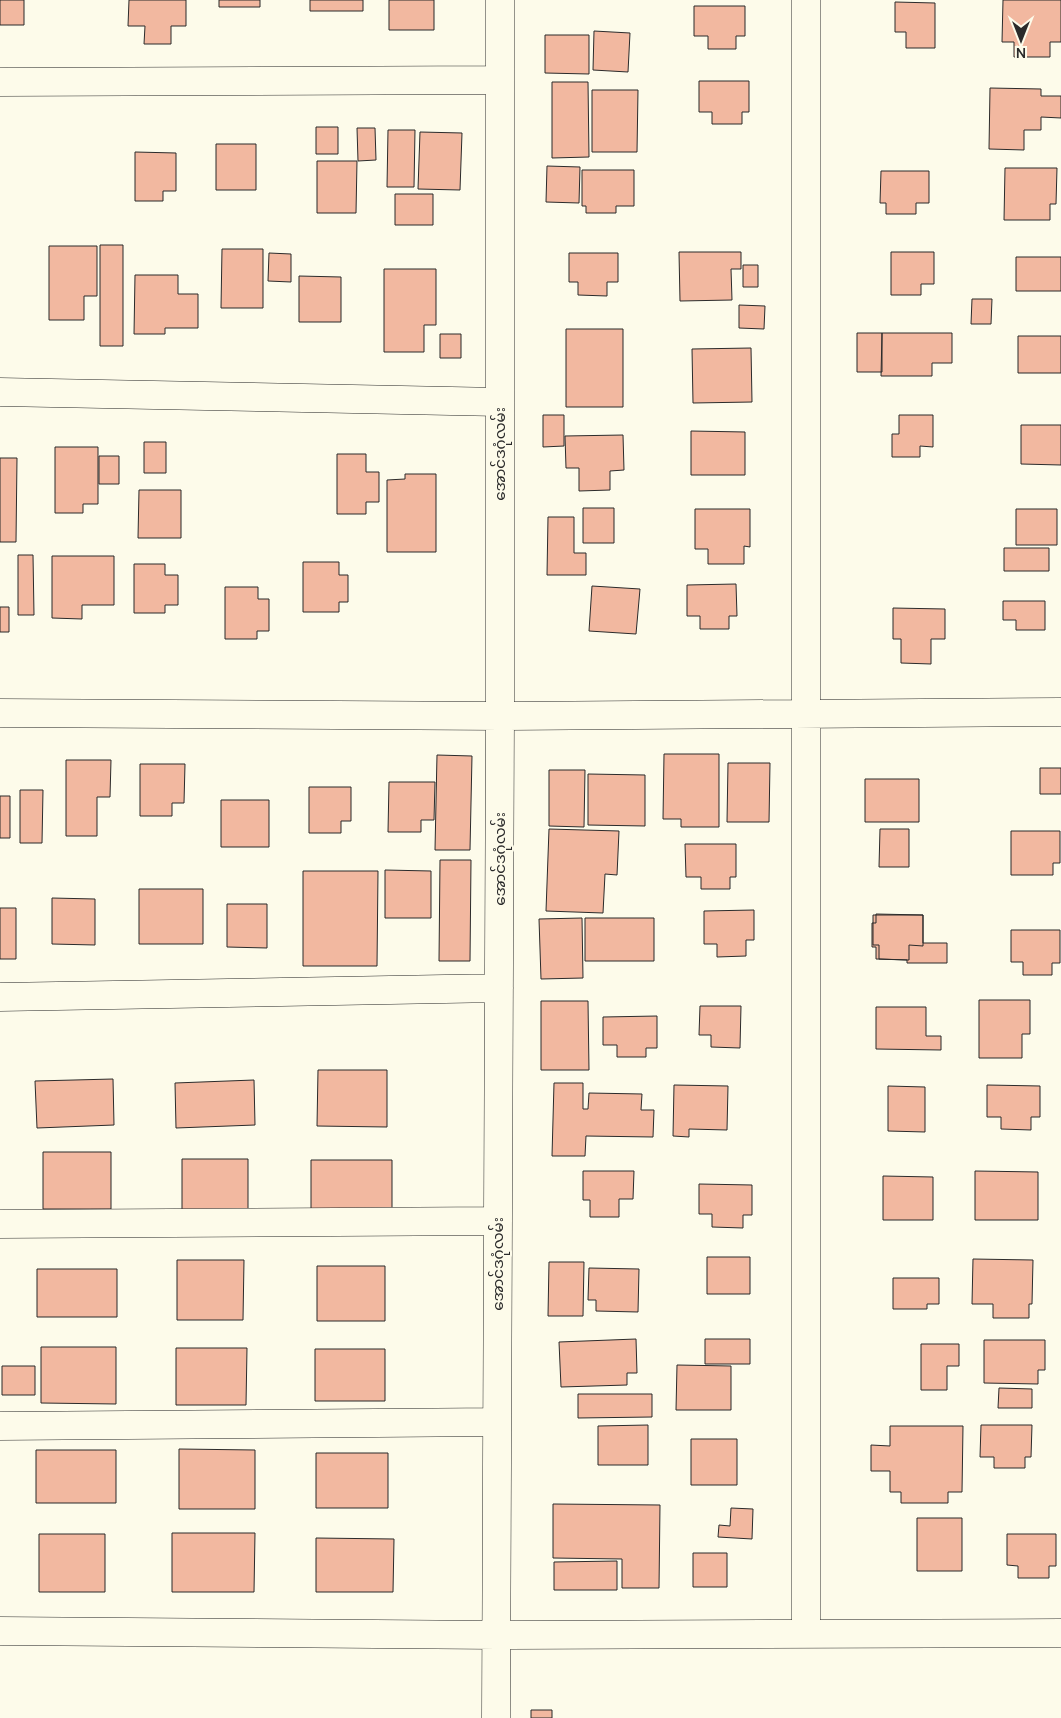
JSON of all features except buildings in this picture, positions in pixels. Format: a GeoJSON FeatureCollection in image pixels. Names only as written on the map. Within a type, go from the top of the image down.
{"type":"FeatureCollection","features":[{"type":"Feature","properties":{"kind":"street","name":"အောင်ဒဂုံလမ်း"},"geometry":{"type":"LineString","coordinates":[[496,1718],[500,716],[500,0]]}},
{"type":"Feature","properties":{"kind":"street"},"geometry":{"type":"LineString","coordinates":[[806,0],[806,1634]]}},
{"type":"Feature","properties":{"kind":"street"},"geometry":{"type":"LineString","coordinates":[[0,82],[500,80]]}},
{"type":"Feature","properties":{"kind":"street"},"geometry":{"type":"LineString","coordinates":[[0,392],[500,402]]}},
{"type":"Feature","properties":{"kind":"street"},"geometry":{"type":"LineString","coordinates":[[0,713],[500,716],[1061,712]]}},
{"type":"Feature","properties":{"kind":"street"},"geometry":{"type":"LineString","coordinates":[[0,997],[499,988]]}},
{"type":"Feature","properties":{"kind":"street"},"geometry":{"type":"LineString","coordinates":[[0,1224],[498,1221]]}},
{"type":"Feature","properties":{"kind":"street"},"geometry":{"type":"LineString","coordinates":[[0,1426],[497,1422]]}},
{"type":"Feature","properties":{"kind":"street"},"geometry":{"type":"LineString","coordinates":[[0,1631],[496,1635],[1061,1633]]}}]}
